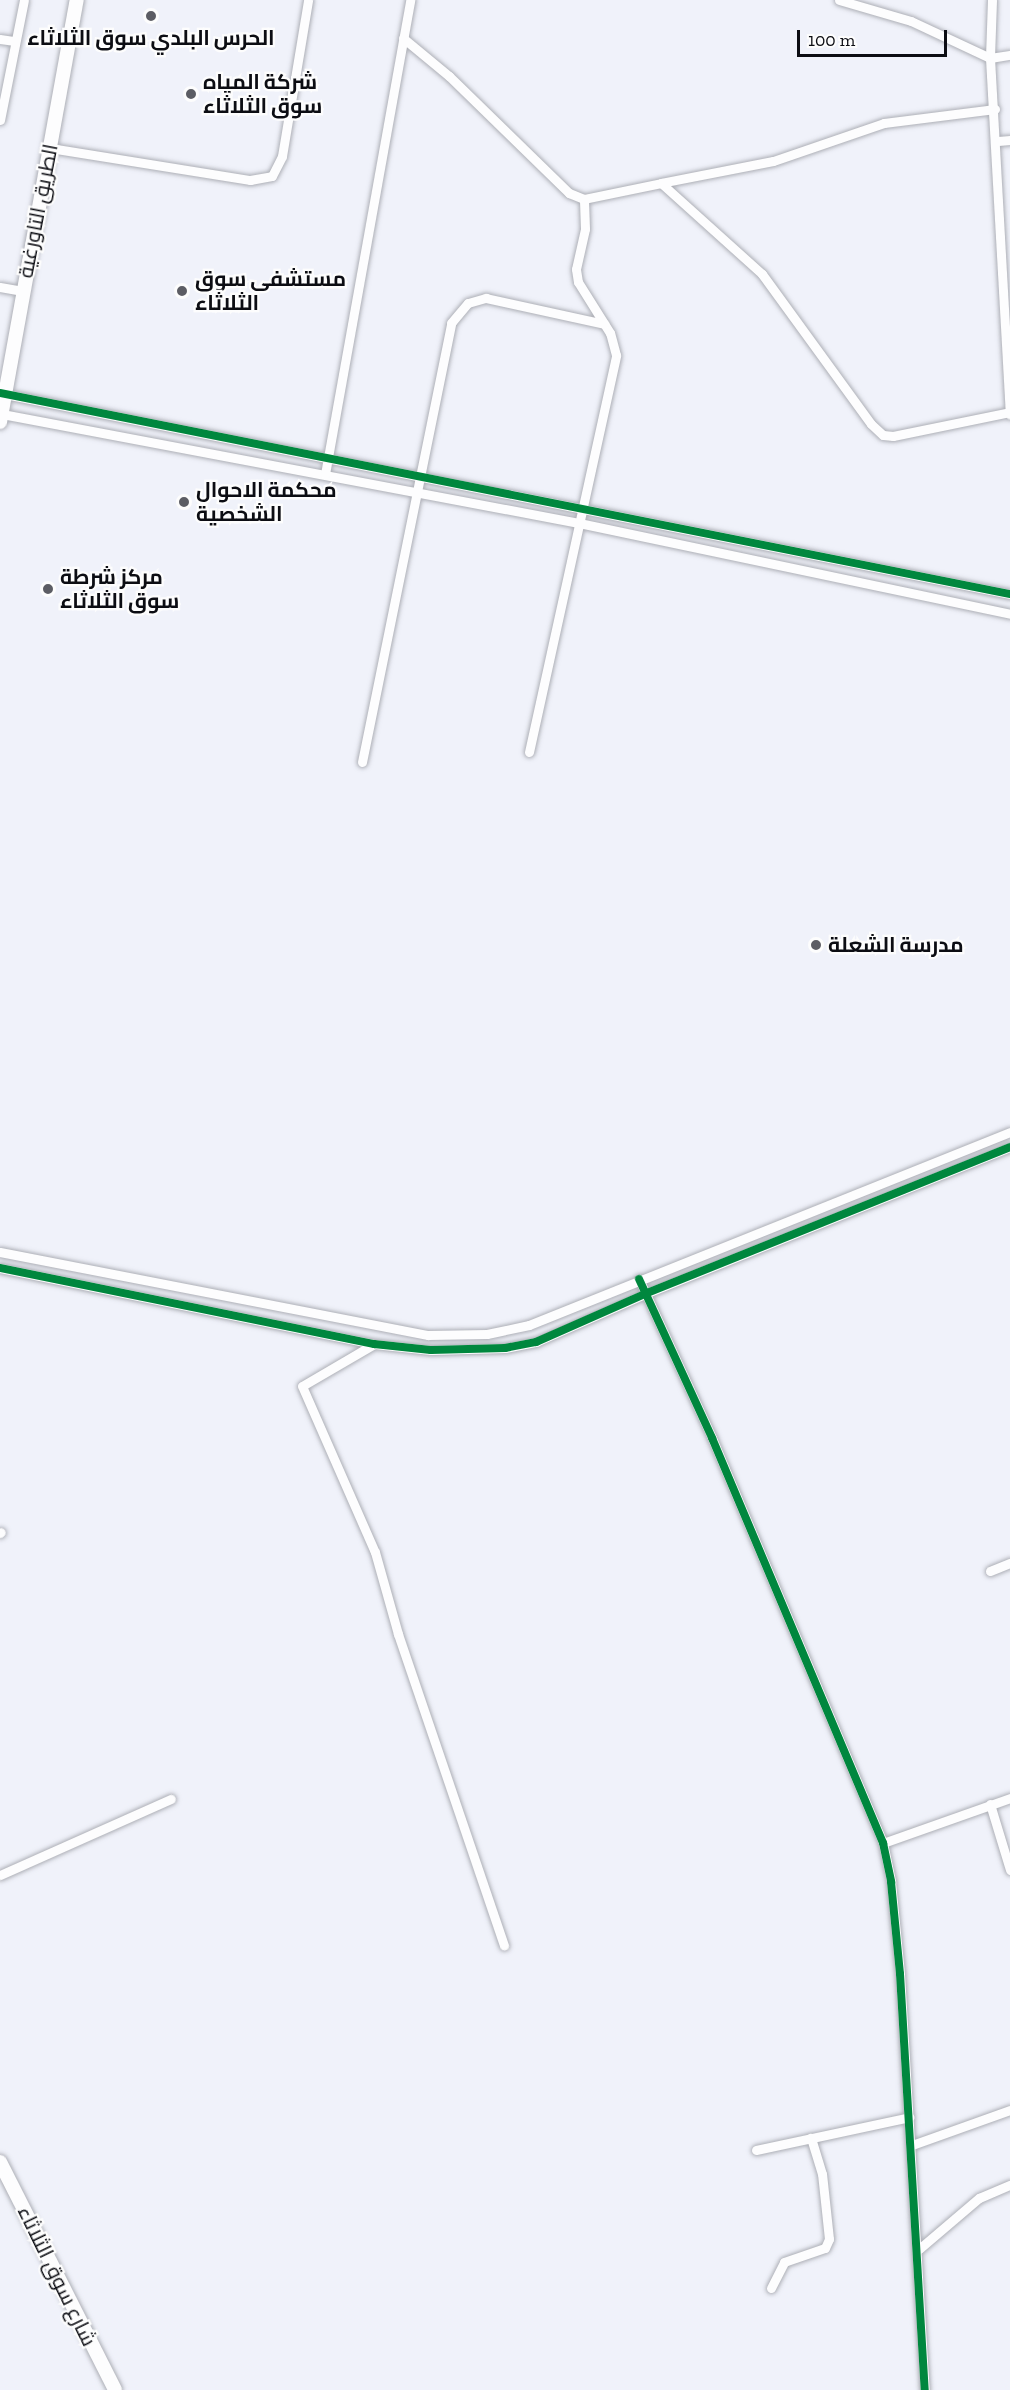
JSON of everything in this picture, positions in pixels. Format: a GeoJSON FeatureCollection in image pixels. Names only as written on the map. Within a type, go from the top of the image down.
{"type":"FeatureCollection","features":[{"type":"Feature","properties":{"kind":"street"},"geometry":{"type":"LineString","coordinates":[[0,120],[24,0]]}},
{"type":"Feature","properties":{"kind":"street","name":"الطريق التاورغية"},"geometry":{"type":"LineString","coordinates":[[1,418],[2,394],[77,0]]}},
{"type":"Feature","properties":{"kind":"street"},"geometry":{"type":"LineString","coordinates":[[50,148],[250,180],[272,176],[282,156],[308,0]]}},
{"type":"Feature","properties":{"kind":"street"},"geometry":{"type":"LineString","coordinates":[[325,474],[410,0]]}},
{"type":"Feature","properties":{"kind":"street"},"geometry":{"type":"LineString","coordinates":[[838,0],[872,4],[990,58],[1010,55]]}},
{"type":"Feature","properties":{"kind":"street"},"geometry":{"type":"LineString","coordinates":[[661,183],[762,274],[871,424],[883,435],[893,436],[1010,413],[1008,301],[998,141],[990,58],[992,0]]}},
{"type":"Feature","properties":{"kind":"street"},"geometry":{"type":"LineString","coordinates":[[403,38],[449,76],[569,193],[584,199],[773,161],[893,121],[995,109]]}},
{"type":"Feature","properties":{"kind":"street"},"geometry":{"type":"LineString","coordinates":[[0,39],[15,41]]}},
{"type":"Feature","properties":{"kind":"street"},"geometry":{"type":"LineString","coordinates":[[998,141],[1010,140]]}},
{"type":"Feature","properties":{"kind":"street"},"geometry":{"type":"LineString","coordinates":[[529,752],[616,354],[604,324],[578,282],[576,269],[585,229],[584,199]]}},
{"type":"Feature","properties":{"kind":"street"},"geometry":{"type":"LineString","coordinates":[[0,287],[23,291]]}},
{"type":"Feature","properties":{"kind":"street"},"geometry":{"type":"LineString","coordinates":[[362,762],[422,475],[446,339],[451,324],[468,303],[486,298],[604,324]]}},
{"type":"Feature","properties":{"kind":"street"},"geometry":{"type":"LineString","coordinates":[[1,418],[325,474],[579,523],[1010,612],[1010,594],[422,475],[2,394]]}},
{"type":"Feature","properties":{"kind":"street"},"geometry":{"type":"LineString","coordinates":[[0,1252],[428,1335],[487,1334],[529,1325],[1010,1132]]}},
{"type":"Feature","properties":{"kind":"street"},"geometry":{"type":"LineString","coordinates":[[0,1268],[374,1344],[430,1350],[505,1348],[536,1342],[647,1293],[1010,1147]]}},
{"type":"Feature","properties":{"kind":"street"},"geometry":{"type":"LineString","coordinates":[[854,1196],[860,1209]]}},
{"type":"Feature","properties":{"kind":"street"},"geometry":{"type":"LineString","coordinates":[[639,1280],[647,1293],[883,1843],[891,1882],[910,2117],[925,2390]]}},
{"type":"Feature","properties":{"kind":"street"},"geometry":{"type":"LineString","coordinates":[[165,1303],[167,1285]]}},
{"type":"Feature","properties":{"kind":"street"},"geometry":{"type":"LineString","coordinates":[[374,1344],[302,1386],[375,1552],[398,1634],[504,1945]]}},
{"type":"Feature","properties":{"kind":"street"},"geometry":{"type":"LineString","coordinates":[[990,1571],[1010,1563]]}},
{"type":"Feature","properties":{"kind":"street"},"geometry":{"type":"LineString","coordinates":[[883,1843],[1010,1798]]}},
{"type":"Feature","properties":{"kind":"street"},"geometry":{"type":"LineString","coordinates":[[0,1875],[171,1799]]}},
{"type":"Feature","properties":{"kind":"street"},"geometry":{"type":"LineString","coordinates":[[990,1804],[1010,1870]]}},
{"type":"Feature","properties":{"kind":"street"},"geometry":{"type":"LineString","coordinates":[[912,2145],[1010,2110]]}},
{"type":"Feature","properties":{"kind":"street"},"geometry":{"type":"LineString","coordinates":[[756,2150],[910,2117]]}},
{"type":"Feature","properties":{"kind":"street"},"geometry":{"type":"LineString","coordinates":[[771,2288],[784,2262],[825,2248],[829,2239],[822,2174],[811,2138]]}},
{"type":"Feature","properties":{"kind":"street","name":"شارع سوق الثلاثاء"},"geometry":{"type":"LineString","coordinates":[[0,2162],[115,2390]]}},
{"type":"Feature","properties":{"kind":"street"},"geometry":{"type":"LineString","coordinates":[[919,2249],[979,2199],[1010,2185]]}},
{"type":"Feature","properties":{"kind":"cycle path"},"geometry":{"type":"LineString","coordinates":[[0,393],[1010,594]]}},
{"type":"Feature","properties":{"kind":"cycle path"},"geometry":{"type":"LineString","coordinates":[[0,1268],[374,1344],[431,1350],[505,1348],[536,1342],[647,1293],[1010,1147]]}},
{"type":"Feature","properties":{"kind":"cycle path"},"geometry":{"type":"LineString","coordinates":[[639,1279],[712,1438],[883,1843],[891,1882],[900,1974],[925,2390]]}},
{"type":"Feature","properties":{"kind":"place","name":"الحرس البلدي سوق الثلاثاء"},"geometry":{"type":"Point","coordinates":[151,16]}},
{"type":"Feature","properties":{"kind":"place","name":"شركة المياه سوق الثلاثاء"},"geometry":{"type":"Point","coordinates":[191,94]}},
{"type":"Feature","properties":{"kind":"place","name":"مستشفى سوق الثلاثاء"},"geometry":{"type":"Point","coordinates":[182,291]}},
{"type":"Feature","properties":{"kind":"place","name":"محكمة الاحوال الشخصية"},"geometry":{"type":"Point","coordinates":[184,502]}},
{"type":"Feature","properties":{"kind":"place","name":"مركز شرطة سوق الثلاثاء"},"geometry":{"type":"Point","coordinates":[48,589]}},
{"type":"Feature","properties":{"kind":"place","name":"مدرسة الشعلة"},"geometry":{"type":"Point","coordinates":[816,945]}}]}
